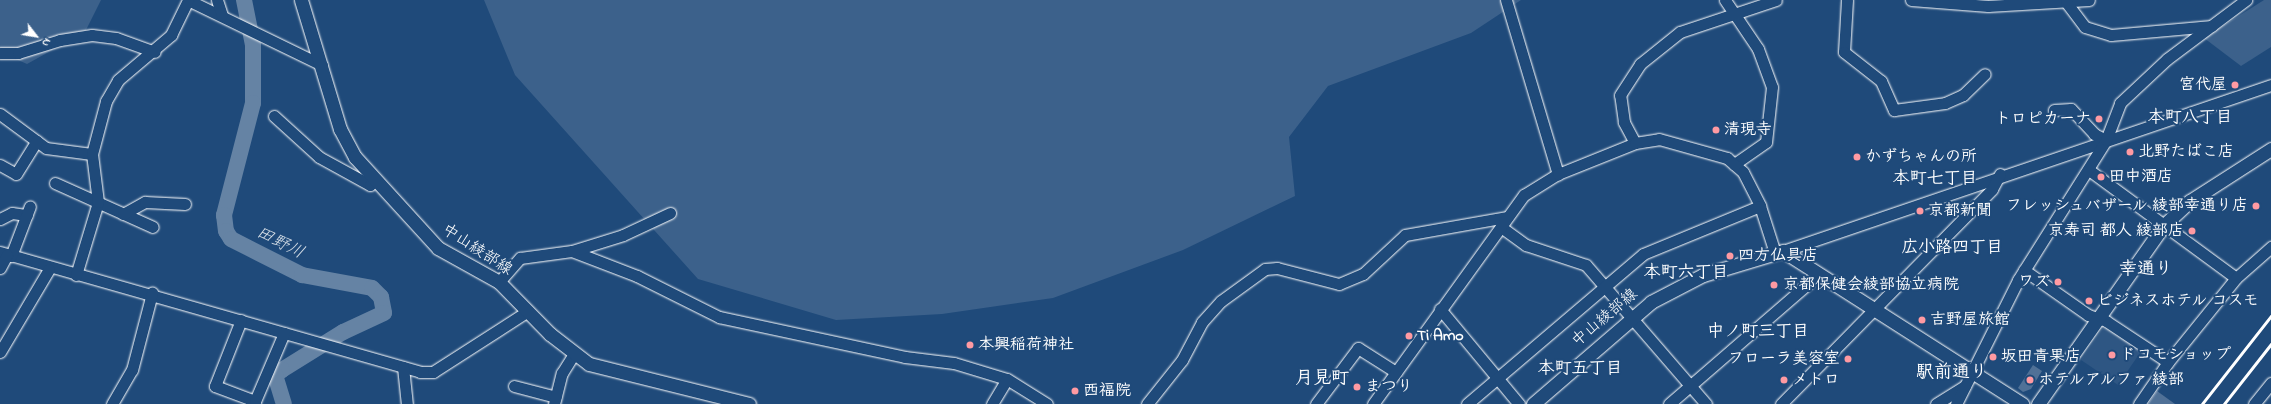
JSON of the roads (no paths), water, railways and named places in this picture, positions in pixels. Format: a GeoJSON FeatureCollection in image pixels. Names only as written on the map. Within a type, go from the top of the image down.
{"type":"FeatureCollection","features":[{"type":"Feature","properties":{"kind":"main road","name":"中山綾部線"},"geometry":{"type":"LineString","coordinates":[[302,0],[340,129],[355,157],[374,180],[438,248],[500,282],[528,311],[574,354],[589,364],[614,372],[749,404]]}},
{"type":"Feature","properties":{"kind":"main road"},"geometry":{"type":"LineString","coordinates":[[2038,404],[2096,318],[2164,226],[2190,201],[2271,149]]}},
{"type":"Feature","properties":{"kind":"main road","name":"中山綾部線"},"geometry":{"type":"LineString","coordinates":[[1532,404],[1630,318],[1651,302],[1703,275],[1779,252]]}},
{"type":"Feature","properties":{"kind":"main road"},"geometry":{"type":"LineString","coordinates":[[1779,252],[1819,274],[2022,404]]}},
{"type":"Feature","properties":{"kind":"street"},"geometry":{"type":"LineString","coordinates":[[76,275],[98,202],[92,154],[106,101],[118,80],[140,59],[154,52],[171,35],[188,0],[222,15],[322,65]]}},
{"type":"Feature","properties":{"kind":"street"},"geometry":{"type":"LineString","coordinates":[[218,0],[222,15]]}},
{"type":"Feature","properties":{"kind":"street"},"geometry":{"type":"LineString","coordinates":[[1506,0],[1558,174]]}},
{"type":"Feature","properties":{"kind":"street"},"geometry":{"type":"LineString","coordinates":[[1725,0],[1732,14],[1758,49],[1772,87],[1766,142],[1734,164]]}},
{"type":"Feature","properties":{"kind":"street"},"geometry":{"type":"LineString","coordinates":[[1635,143],[1624,122],[1620,95],[1640,64],[1680,32],[1776,0]]}},
{"type":"Feature","properties":{"kind":"street"},"geometry":{"type":"LineString","coordinates":[[1847,0],[1844,52],[1881,81],[1894,110],[1945,103],[1963,95],[1985,74]]}},
{"type":"Feature","properties":{"kind":"street"},"geometry":{"type":"LineString","coordinates":[[1911,0],[1988,6],[2089,0]]}},
{"type":"Feature","properties":{"kind":"street"},"geometry":{"type":"LineString","coordinates":[[1956,404],[2024,270],[2089,170],[2106,140],[2120,103],[2167,58],[2246,0]]}},
{"type":"Feature","properties":{"kind":"street"},"geometry":{"type":"LineString","coordinates":[[2070,1],[2084,27],[2111,35],[2212,26]]}},
{"type":"Feature","properties":{"kind":"street"},"geometry":{"type":"LineString","coordinates":[[0,53],[18,53],[60,40],[92,35],[116,38],[154,52]]}},
{"type":"Feature","properties":{"kind":"street"},"geometry":{"type":"LineString","coordinates":[[1373,404],[1440,309],[1524,195],[1558,174],[1635,143],[1659,138],[1706,150],[1734,164],[1742,172],[1760,206],[1779,252],[2000,174],[2271,85]]}},
{"type":"Feature","properties":{"kind":"street"},"geometry":{"type":"LineString","coordinates":[[2054,110],[2071,109],[2094,134],[2106,140]]}},
{"type":"Feature","properties":{"kind":"street"},"geometry":{"type":"LineString","coordinates":[[0,114],[46,148],[92,154]]}},
{"type":"Feature","properties":{"kind":"street"},"geometry":{"type":"LineString","coordinates":[[274,116],[319,157],[370,185],[374,180]]}},
{"type":"Feature","properties":{"kind":"street"},"geometry":{"type":"LineString","coordinates":[[0,165],[16,174],[37,141]]}},
{"type":"Feature","properties":{"kind":"street"},"geometry":{"type":"LineString","coordinates":[[2089,170],[2236,278]]}},
{"type":"Feature","properties":{"kind":"street"},"geometry":{"type":"LineString","coordinates":[[1781,404],[1873,308],[1992,189],[2000,174]]}},
{"type":"Feature","properties":{"kind":"street"},"geometry":{"type":"LineString","coordinates":[[55,183],[153,227]]}},
{"type":"Feature","properties":{"kind":"street"},"geometry":{"type":"LineString","coordinates":[[123,214],[146,202],[185,204]]}},
{"type":"Feature","properties":{"kind":"street"},"geometry":{"type":"LineString","coordinates":[[1467,404],[1643,254],[1760,206]]}},
{"type":"Feature","properties":{"kind":"street"},"geometry":{"type":"LineString","coordinates":[[0,219],[12,213],[28,211],[0,268]]}},
{"type":"Feature","properties":{"kind":"street"},"geometry":{"type":"LineString","coordinates":[[500,282],[520,258],[572,251],[623,235],[670,213]]}},
{"type":"Feature","properties":{"kind":"street"},"geometry":{"type":"LineString","coordinates":[[1147,404],[1175,371],[1202,322],[1221,301],[1265,269],[1277,268],[1339,284],[1363,274],[1405,235],[1507,217]]}},
{"type":"Feature","properties":{"kind":"street"},"geometry":{"type":"LineString","coordinates":[[1501,227],[1526,245],[1586,265],[1605,285],[1630,318],[1706,404]]}},
{"type":"Feature","properties":{"kind":"street"},"geometry":{"type":"LineString","coordinates":[[2139,404],[2168,362],[2236,278],[2271,246]]}},
{"type":"Feature","properties":{"kind":"street"},"geometry":{"type":"LineString","coordinates":[[572,251],[638,276],[719,317],[905,357],[954,363],[1007,379],[1047,404]]}},
{"type":"Feature","properties":{"kind":"street"},"geometry":{"type":"LineString","coordinates":[[6,254],[49,269],[152,293],[403,367],[433,372],[528,311]]}},
{"type":"Feature","properties":{"kind":"street"},"geometry":{"type":"LineString","coordinates":[[0,352],[49,269]]}},
{"type":"Feature","properties":{"kind":"street"},"geometry":{"type":"LineString","coordinates":[[2024,270],[2088,316],[2096,318],[2168,362]]}},
{"type":"Feature","properties":{"kind":"street"},"geometry":{"type":"LineString","coordinates":[[1668,404],[1819,274]]}},
{"type":"Feature","properties":{"kind":"street"},"geometry":{"type":"LineString","coordinates":[[112,404],[132,370],[152,293]]}},
{"type":"Feature","properties":{"kind":"street"},"geometry":{"type":"LineString","coordinates":[[1440,309],[1519,404]]}},
{"type":"Feature","properties":{"kind":"street"},"geometry":{"type":"LineString","coordinates":[[241,320],[215,386],[255,402],[284,333]]}},
{"type":"Feature","properties":{"kind":"street"},"geometry":{"type":"LineString","coordinates":[[1316,404],[1358,348],[1396,372]]}},
{"type":"Feature","properties":{"kind":"street"},"geometry":{"type":"LineString","coordinates":[[514,386],[555,400],[562,372],[574,354]]}},
{"type":"Feature","properties":{"kind":"street"},"geometry":{"type":"LineString","coordinates":[[403,367],[407,404]]}},
{"type":"Feature","properties":{"kind":"street"},"geometry":{"type":"LineString","coordinates":[[992,404],[1007,379]]}},
{"type":"Feature","properties":{"kind":"street"},"geometry":{"type":"LineString","coordinates":[[2254,404],[2271,383]]}},
{"type":"Feature","properties":{"kind":"street"},"geometry":{"type":"LineString","coordinates":[[1936,404],[1965,386]]}},
{"type":"Feature","properties":{"kind":"waterway","name":"田野川"},"geometry":{"type":"LineString","coordinates":[[244,0],[253,45],[253,103],[224,215],[226,231],[231,239],[302,275],[372,288],[381,297],[384,313],[343,332],[275,375],[284,404]]}},
{"type":"Feature","properties":{"kind":"railway"},"geometry":{"type":"LineString","coordinates":[[2202,404],[2271,316]]}},
{"type":"Feature","properties":{"kind":"railway"},"geometry":{"type":"LineString","coordinates":[[2224,404],[2271,344]]}},
{"type":"Feature","properties":{"kind":"place","name":"宮代屋"},"geometry":{"type":"Point","coordinates":[2235,85]}},
{"type":"Feature","properties":{"kind":"place","name":"トロピカーナ"},"geometry":{"type":"Point","coordinates":[2099,119]}},
{"type":"Feature","properties":{"kind":"place","name":"清現寺"},"geometry":{"type":"Point","coordinates":[1716,130]}},
{"type":"Feature","properties":{"kind":"place","name":"北野たばこ店"},"geometry":{"type":"Point","coordinates":[2130,152]}},
{"type":"Feature","properties":{"kind":"place","name":"かずちゃんの所"},"geometry":{"type":"Point","coordinates":[1857,157]}},
{"type":"Feature","properties":{"kind":"place","name":"田中酒店"},"geometry":{"type":"Point","coordinates":[2101,177]}},
{"type":"Feature","properties":{"kind":"place","name":"フレッシュバザール 綾部幸通り店"},"geometry":{"type":"Point","coordinates":[2256,206]}},
{"type":"Feature","properties":{"kind":"place","name":"京都新聞"},"geometry":{"type":"Point","coordinates":[1920,211]}},
{"type":"Feature","properties":{"kind":"place","name":"京寿司 都人 綾部店"},"geometry":{"type":"Point","coordinates":[2192,231]}},
{"type":"Feature","properties":{"kind":"place","name":"四方仏具店"},"geometry":{"type":"Point","coordinates":[1730,256]}},
{"type":"Feature","properties":{"kind":"place","name":"ワズ"},"geometry":{"type":"Point","coordinates":[2058,282]}},
{"type":"Feature","properties":{"kind":"place","name":"京都保健会綾部協立病院"},"geometry":{"type":"Point","coordinates":[1774,285]}},
{"type":"Feature","properties":{"kind":"place","name":"ビジネスホテル コスモ"},"geometry":{"type":"Point","coordinates":[2089,301]}},
{"type":"Feature","properties":{"kind":"place","name":"吉野屋旅館"},"geometry":{"type":"Point","coordinates":[1922,320]}},
{"type":"Feature","properties":{"kind":"place","name":"Ti Amo"},"geometry":{"type":"Point","coordinates":[1409,336]}},
{"type":"Feature","properties":{"kind":"place","name":"本興稲荷神社"},"geometry":{"type":"Point","coordinates":[970,345]}},
{"type":"Feature","properties":{"kind":"place","name":"ドコモショップ"},"geometry":{"type":"Point","coordinates":[2112,355]}},
{"type":"Feature","properties":{"kind":"place","name":"坂田青果店"},"geometry":{"type":"Point","coordinates":[1993,357]}},
{"type":"Feature","properties":{"kind":"place","name":"フローラ美容室"},"geometry":{"type":"Point","coordinates":[1848,359]}},
{"type":"Feature","properties":{"kind":"place","name":"メトロ"},"geometry":{"type":"Point","coordinates":[1784,380]}},
{"type":"Feature","properties":{"kind":"place","name":"ホテルアルファ 綾部"},"geometry":{"type":"Point","coordinates":[2030,380]}},
{"type":"Feature","properties":{"kind":"place","name":"まつり"},"geometry":{"type":"Point","coordinates":[1357,387]}},
{"type":"Feature","properties":{"kind":"place","name":"西福院"},"geometry":{"type":"Point","coordinates":[1075,391]}},
{"type":"Feature","properties":{"kind":"district","name":"本町八丁目"},"geometry":{"type":"Point","coordinates":[2190,118]}},
{"type":"Feature","properties":{"kind":"district","name":"本町七丁目"},"geometry":{"type":"Point","coordinates":[1935,179]}},
{"type":"Feature","properties":{"kind":"district","name":"広小路四丁目"},"geometry":{"type":"Point","coordinates":[1952,248]}},
{"type":"Feature","properties":{"kind":"district","name":"幸通り"},"geometry":{"type":"Point","coordinates":[2146,270]}},
{"type":"Feature","properties":{"kind":"district","name":"本町六丁目"},"geometry":{"type":"Point","coordinates":[1686,273]}},
{"type":"Feature","properties":{"kind":"district","name":"中ノ町三丁目"},"geometry":{"type":"Point","coordinates":[1758,332]}},
{"type":"Feature","properties":{"kind":"district","name":"本町五丁目"},"geometry":{"type":"Point","coordinates":[1580,369]}},
{"type":"Feature","properties":{"kind":"district","name":"駅前通り"},"geometry":{"type":"Point","coordinates":[1952,373]}},
{"type":"Feature","properties":{"kind":"district","name":"月見町"},"geometry":{"type":"Point","coordinates":[1322,379]}}]}
